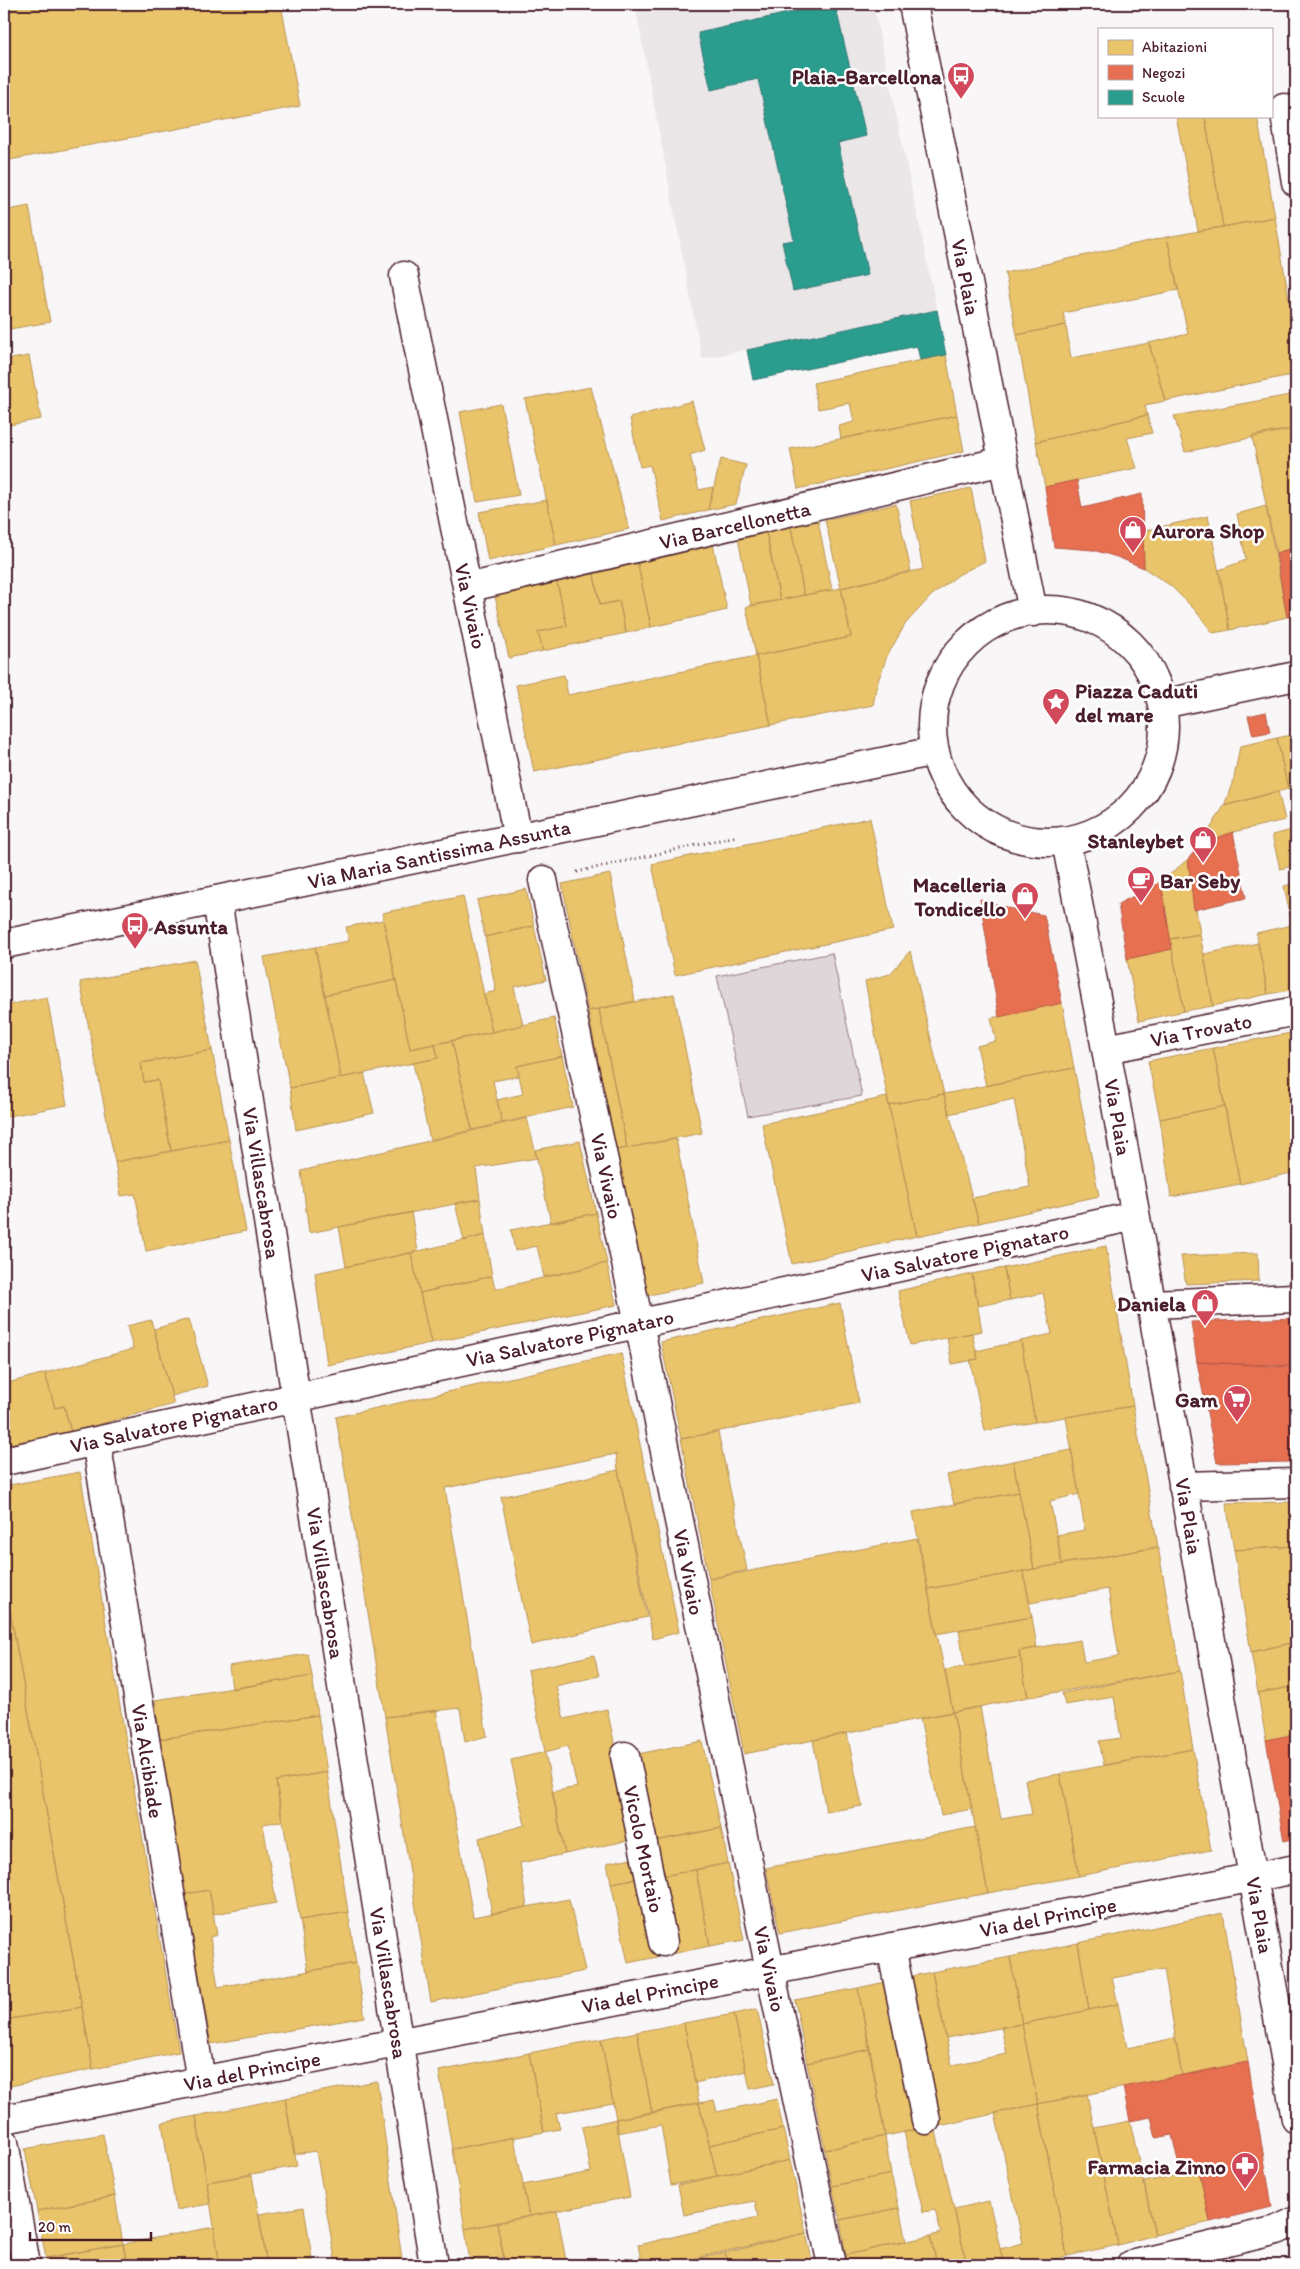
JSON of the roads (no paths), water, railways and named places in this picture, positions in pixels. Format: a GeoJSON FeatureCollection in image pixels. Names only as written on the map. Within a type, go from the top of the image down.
{"type":"FeatureCollection","features":[{"type":"Feature","properties":{"kind":"street","name":"Via Plaia"},"geometry":{"type":"LineString","coordinates":[[913,4],[1032,612]]}},
{"type":"Feature","properties":{"kind":"street"},"geometry":{"type":"LineString","coordinates":[[1284,108],[1296,182]]}},
{"type":"Feature","properties":{"kind":"street","name":"Via Vivaio"},"geometry":{"type":"LineString","coordinates":[[404,276],[518,838]]}},
{"type":"Feature","properties":{"kind":"street","name":"Via Barcellonetta"},"geometry":{"type":"LineString","coordinates":[[467,588],[1003,461]]}},
{"type":"Feature","properties":{"kind":"street"},"geometry":{"type":"LineString","coordinates":[[1047,611],[1076,614],[1116,632],[1146,663],[1162,704],[1164,718],[1162,746],[1159,761],[1147,786],[1118,818],[1094,832],[1066,841],[1040,842],[1026,840],[988,826],[967,809],[950,788],[935,751],[932,721],[935,704],[947,670],[968,642],[988,628],[1009,618],[1032,612],[1047,611]]}},
{"type":"Feature","properties":{"kind":"street"},"geometry":{"type":"LineString","coordinates":[[1162,704],[1296,676]]}},
{"type":"Feature","properties":{"kind":"street","name":"Via Maria Santissima Assunta"},"geometry":{"type":"LineString","coordinates":[[4,944],[935,751]]}},
{"type":"Feature","properties":{"kind":"street","name":"Via Plaia"},"geometry":{"type":"LineString","coordinates":[[1066,841],[1106,1049],[1296,2119]]}},
{"type":"Feature","properties":{"kind":"street","name":"Via Vivaio"},"geometry":{"type":"LineString","coordinates":[[543,880],[639,1323],[770,1970],[832,2265]]}},
{"type":"Feature","properties":{"kind":"street","name":"Via Villascabrosa"},"geometry":{"type":"LineString","coordinates":[[217,900],[434,2265]]}},
{"type":"Feature","properties":{"kind":"street","name":"Via Trovato"},"geometry":{"type":"LineString","coordinates":[[1106,1049],[1296,1011]]}},
{"type":"Feature","properties":{"kind":"street","name":"Via Salvatore Pignataro"},"geometry":{"type":"LineString","coordinates":[[4,1461],[1135,1216]]}},
{"type":"Feature","properties":{"kind":"street"},"geometry":{"type":"LineString","coordinates":[[1151,1304],[1296,1298]]}},
{"type":"Feature","properties":{"kind":"street","name":"Via Alcibiade"},"geometry":{"type":"LineString","coordinates":[[96,1441],[201,2081]]}},
{"type":"Feature","properties":{"kind":"street"},"geometry":{"type":"LineString","coordinates":[[1183,1486],[1296,1483]]}},
{"type":"Feature","properties":{"kind":"street","name":"Vicolo Mortaio"},"geometry":{"type":"LineString","coordinates":[[625,1756],[663,1942]]}},
{"type":"Feature","properties":{"kind":"street","name":"Via del Principe"},"geometry":{"type":"LineString","coordinates":[[4,2119],[1296,1869]]}},
{"type":"Feature","properties":{"kind":"street"},"geometry":{"type":"LineString","coordinates":[[891,1946],[926,2120]]}},
{"type":"Feature","properties":{"kind":"street"},"geometry":{"type":"LineString","coordinates":[[4,2142],[26,2265]]}},
{"type":"Feature","properties":{"kind":"street"},"geometry":{"type":"LineString","coordinates":[[1131,2265],[1276,2230],[1296,2221]]}},
{"type":"Feature","properties":{"kind":"place","name":"Plaia-Barcellona"},"geometry":{"type":"Point","coordinates":[961,100]}},
{"type":"Feature","properties":{"kind":"place","name":"Aurora Shop"},"geometry":{"type":"Point","coordinates":[1133,554]}},
{"type":"Feature","properties":{"kind":"place","name":"Piazza Caduti del mare"},"geometry":{"type":"Point","coordinates":[1056,726]}},
{"type":"Feature","properties":{"kind":"place","name":"Stanleybet"},"geometry":{"type":"Point","coordinates":[1203,864]}},
{"type":"Feature","properties":{"kind":"place","name":"Bar Seby"},"geometry":{"type":"Point","coordinates":[1141,904]}},
{"type":"Feature","properties":{"kind":"place","name":"Macelleria Tondicello"},"geometry":{"type":"Point","coordinates":[1025,920]}},
{"type":"Feature","properties":{"kind":"place","name":"Assunta"},"geometry":{"type":"Point","coordinates":[135,950]}},
{"type":"Feature","properties":{"kind":"place","name":"Daniela"},"geometry":{"type":"Point","coordinates":[1205,1327]}},
{"type":"Feature","properties":{"kind":"place","name":"Gam"},"geometry":{"type":"Point","coordinates":[1237,1423]}},
{"type":"Feature","properties":{"kind":"place","name":"Farmacia Zinno"},"geometry":{"type":"Point","coordinates":[1245,2190]}}]}
